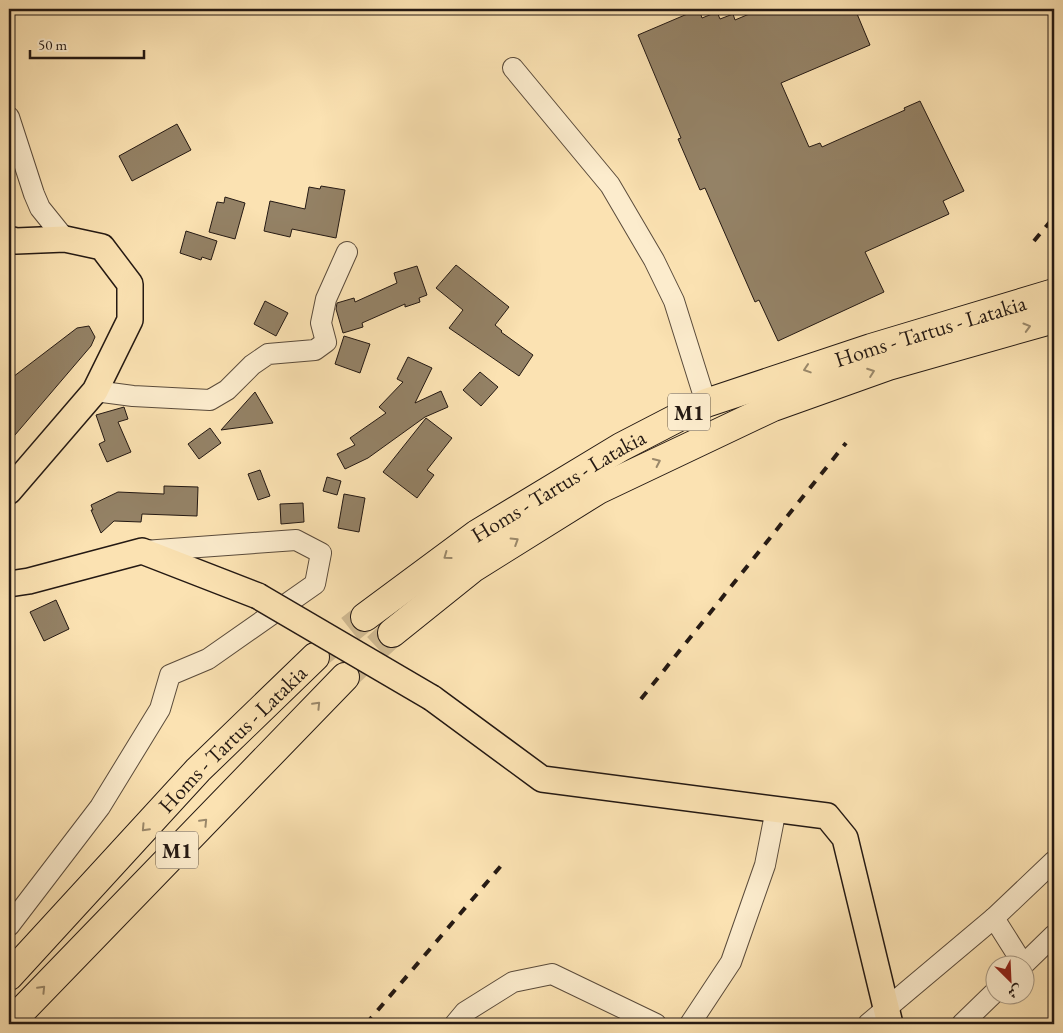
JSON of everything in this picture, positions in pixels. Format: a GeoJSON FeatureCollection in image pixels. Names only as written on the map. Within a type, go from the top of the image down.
{"type":"FeatureCollection","features":[{"type":"Feature","properties":{"kind":"highway","name":"Homs - Tartus - Latakia"},"geometry":{"type":"LineString","coordinates":[[365,617],[477,534],[621,447],[706,403],[872,348],[1054,293]]}},
{"type":"Feature","properties":{"kind":"highway","name":"Homs - Tartus - Latakia"},"geometry":{"type":"LineString","coordinates":[[392,633],[473,568],[598,490],[773,407],[888,366],[1054,319]]}},
{"type":"Feature","properties":{"kind":"highway","name":"Homs - Tartus - Latakia"},"geometry":{"type":"LineString","coordinates":[[9,976],[198,770],[315,657]]}},
{"type":"Feature","properties":{"kind":"highway","name":"Homs - Tartus - Latakia"},"geometry":{"type":"LineString","coordinates":[[9,1024],[345,677]]}},
{"type":"Feature","properties":{"kind":"main road"},"geometry":{"type":"LineString","coordinates":[[9,239],[16,242],[65,239],[102,247],[130,284],[130,320],[95,391],[9,491]]}},
{"type":"Feature","properties":{"kind":"main road"},"geometry":{"type":"LineString","coordinates":[[9,584],[29,581],[142,551],[258,596],[432,698],[542,780],[827,816],[845,838],[881,1019]]}},
{"type":"Feature","properties":{"kind":"street"},"geometry":{"type":"LineString","coordinates":[[513,68],[610,184],[654,260],[674,301],[706,403]]}},
{"type":"Feature","properties":{"kind":"street"},"geometry":{"type":"LineString","coordinates":[[9,117],[40,208],[65,239]]}},
{"type":"Feature","properties":{"kind":"street"},"geometry":{"type":"LineString","coordinates":[[95,391],[133,396],[210,400],[226,390],[252,365],[268,354],[315,350],[326,342],[321,323],[326,299],[347,252]]}},
{"type":"Feature","properties":{"kind":"street"},"geometry":{"type":"LineString","coordinates":[[9,926],[100,807],[160,709],[170,675],[208,659],[315,584],[321,553],[296,540],[142,551]]}},
{"type":"Feature","properties":{"kind":"street"},"geometry":{"type":"LineString","coordinates":[[690,1024],[731,962],[765,865],[776,809]]}},
{"type":"Feature","properties":{"kind":"street"},"geometry":{"type":"LineString","coordinates":[[881,1019],[994,918],[1054,861]]}},
{"type":"Feature","properties":{"kind":"street"},"geometry":{"type":"LineString","coordinates":[[994,918],[1017,956]]}},
{"type":"Feature","properties":{"kind":"street"},"geometry":{"type":"LineString","coordinates":[[1032,956],[1054,935]]}},
{"type":"Feature","properties":{"kind":"street"},"geometry":{"type":"LineString","coordinates":[[455,1024],[465,1012],[513,982],[552,974],[656,1024]]}},
{"type":"Feature","properties":{"kind":"street"},"geometry":{"type":"LineString","coordinates":[[962,1024],[986,1001]]}},
{"type":"Feature","properties":{"kind":"building"},"geometry":{"type":"Polygon","coordinates":[[[699,9],[702,18],[717,12],[720,19],[733,14],[735,20],[761,9],[855,9],[870,45],[781,83],[809,147],[820,143],[822,147],[905,110],[904,108],[920,101],[964,191],[943,201],[949,214],[865,252],[884,292],[778,341],[759,300],[755,302],[705,188],[700,190],[678,139],[681,138],[638,35],[699,9]]]}},
{"type":"Feature","properties":{"kind":"building"},"geometry":{"type":"Polygon","coordinates":[[[177,124],[191,150],[132,181],[119,156],[177,124]]]}},
{"type":"Feature","properties":{"kind":"building"},"geometry":{"type":"Polygon","coordinates":[[[321,186],[345,190],[336,238],[292,229],[290,237],[264,231],[270,201],[305,209],[309,187],[320,189],[321,186]]]}},
{"type":"Feature","properties":{"kind":"building"},"geometry":{"type":"Polygon","coordinates":[[[225,197],[245,203],[235,239],[209,232],[217,202],[224,203],[225,197]]]}},
{"type":"Feature","properties":{"kind":"building"},"geometry":{"type":"Polygon","coordinates":[[[186,231],[217,241],[211,260],[202,257],[201,260],[180,253],[186,231]]]}},
{"type":"Feature","properties":{"kind":"building"},"geometry":{"type":"Polygon","coordinates":[[[456,265],[509,307],[495,325],[501,332],[533,355],[519,376],[449,328],[463,310],[436,288],[456,265]]]}},
{"type":"Feature","properties":{"kind":"building"},"geometry":{"type":"Polygon","coordinates":[[[417,266],[427,295],[419,298],[420,302],[405,307],[405,304],[362,323],[363,327],[343,333],[336,309],[337,303],[354,298],[355,302],[397,283],[394,273],[417,266]]]}},
{"type":"Feature","properties":{"kind":"building"},"geometry":{"type":"Polygon","coordinates":[[[265,301],[288,313],[276,336],[254,324],[265,301]]]}},
{"type":"Feature","properties":{"kind":"building"},"geometry":{"type":"Polygon","coordinates":[[[89,326],[95,337],[91,346],[9,442],[9,380],[77,328],[89,326]]]}},
{"type":"Feature","properties":{"kind":"building"},"geometry":{"type":"Polygon","coordinates":[[[344,336],[370,344],[360,373],[335,364],[344,336]]]}},
{"type":"Feature","properties":{"kind":"building"},"geometry":{"type":"Polygon","coordinates":[[[408,357],[432,368],[415,403],[441,391],[448,407],[425,417],[368,458],[345,469],[337,454],[355,445],[350,438],[386,413],[379,407],[403,382],[397,379],[408,357]]]}},
{"type":"Feature","properties":{"kind":"building"},"geometry":{"type":"Polygon","coordinates":[[[480,372],[498,387],[481,406],[463,390],[480,372]]]}},
{"type":"Feature","properties":{"kind":"building"},"geometry":{"type":"Polygon","coordinates":[[[255,392],[273,423],[221,430],[255,392]]]}},
{"type":"Feature","properties":{"kind":"building"},"geometry":{"type":"Polygon","coordinates":[[[124,407],[128,419],[118,422],[131,452],[107,462],[99,444],[105,441],[96,415],[124,407]]]}},
{"type":"Feature","properties":{"kind":"building"},"geometry":{"type":"Polygon","coordinates":[[[426,418],[452,438],[427,470],[434,475],[417,498],[383,472],[426,418]]]}},
{"type":"Feature","properties":{"kind":"building"},"geometry":{"type":"Polygon","coordinates":[[[210,428],[221,443],[199,459],[188,444],[210,428]]]}},
{"type":"Feature","properties":{"kind":"building"},"geometry":{"type":"Polygon","coordinates":[[[260,470],[270,496],[258,500],[248,474],[260,470]]]}},
{"type":"Feature","properties":{"kind":"building"},"geometry":{"type":"Polygon","coordinates":[[[327,477],[341,481],[337,495],[323,491],[327,477]]]}},
{"type":"Feature","properties":{"kind":"building"},"geometry":{"type":"Polygon","coordinates":[[[164,486],[198,487],[197,516],[142,514],[141,522],[114,521],[101,533],[91,510],[93,510],[91,505],[118,492],[164,494],[164,486]]]}},
{"type":"Feature","properties":{"kind":"building"},"geometry":{"type":"Polygon","coordinates":[[[344,494],[365,498],[359,532],[338,528],[344,494]]]}},
{"type":"Feature","properties":{"kind":"building"},"geometry":{"type":"Polygon","coordinates":[[[303,503],[304,522],[281,524],[280,504],[303,503]]]}},
{"type":"Feature","properties":{"kind":"building"},"geometry":{"type":"Polygon","coordinates":[[[56,600],[69,629],[44,641],[30,612],[56,600]]]}},
{"type":"Feature","properties":{"kind":"tunnel"},"geometry":{"type":"LineString","coordinates":[[317,655],[365,617]]}},
{"type":"Feature","properties":{"kind":"tunnel"},"geometry":{"type":"LineString","coordinates":[[346,676],[392,633]]}},
{"type":"Feature","properties":{"kind":"railway"},"geometry":{"type":"LineString","coordinates":[[1034,241],[1054,217]]}},
{"type":"Feature","properties":{"kind":"railway"},"geometry":{"type":"LineString","coordinates":[[641,699],[846,443]]}},
{"type":"Feature","properties":{"kind":"railway"},"geometry":{"type":"LineString","coordinates":[[366,1024],[506,860]]}}]}
